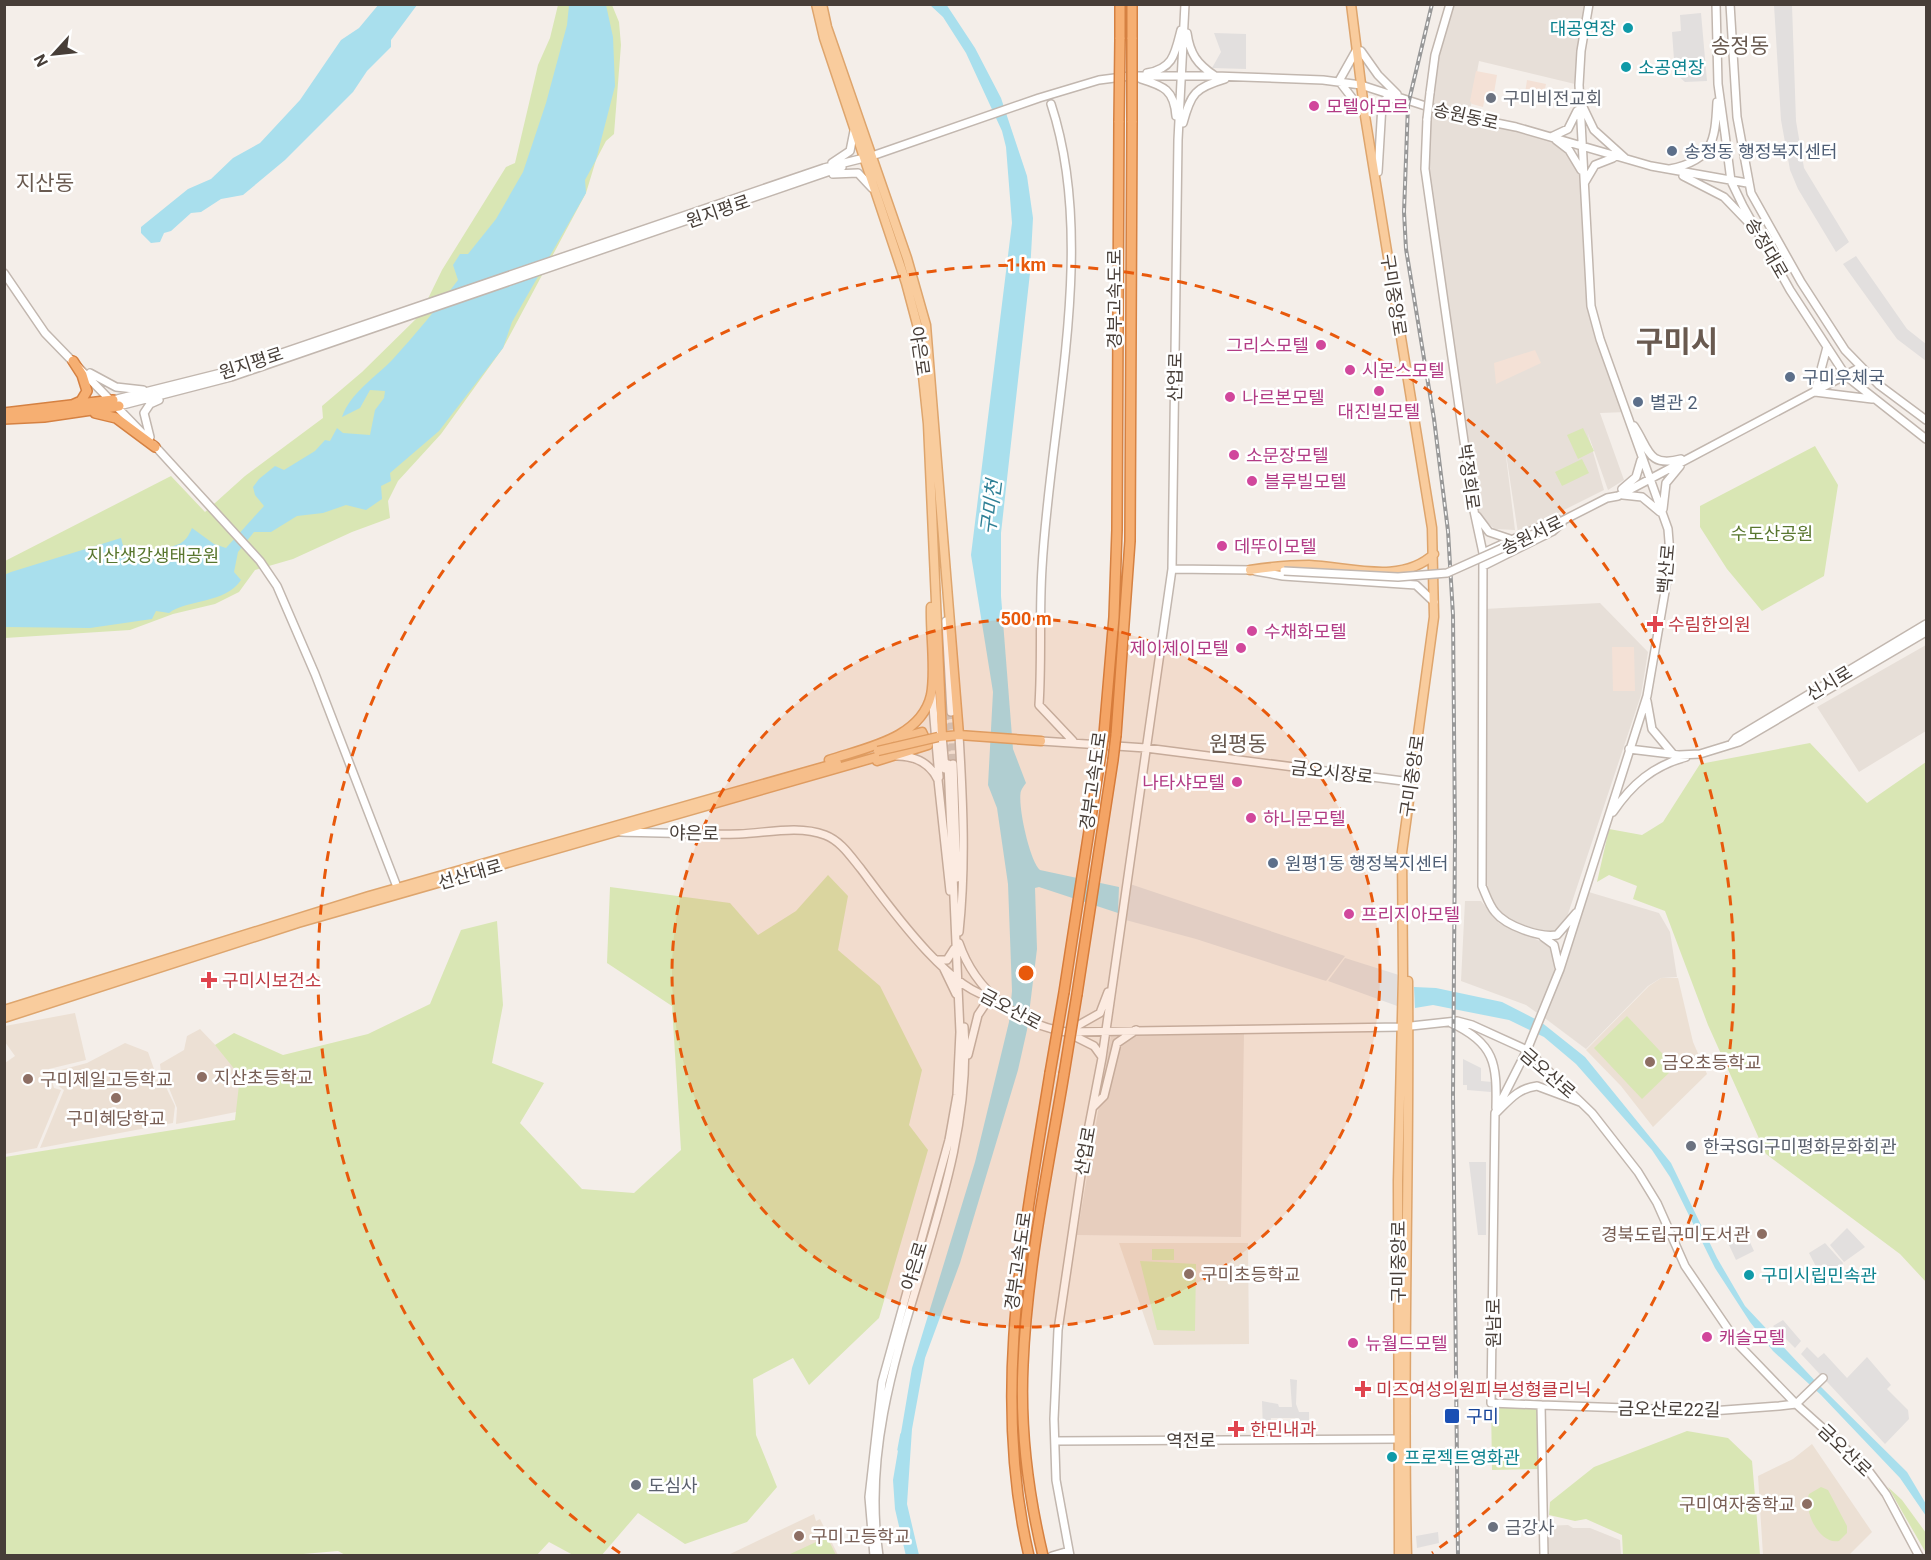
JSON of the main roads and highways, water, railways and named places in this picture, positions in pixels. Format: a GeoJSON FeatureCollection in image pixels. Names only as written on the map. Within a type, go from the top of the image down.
{"type":"FeatureCollection","features":[{"type":"Feature","properties":{"kind":"highway","name":"경부고속도로"},"geometry":{"type":"LineString","coordinates":[[1029,1556],[1014,1456],[1010,1382],[1013,1319],[1104,734],[1114,617],[1117,530],[1120,4]]}},
{"type":"Feature","properties":{"kind":"highway","name":"경부고속도로"},"geometry":{"type":"LineString","coordinates":[[1042,1556],[1025,1453],[1023,1386],[1026,1317],[1116,735],[1130,541],[1132,4]]}},
{"type":"Feature","properties":{"kind":"highway"},"geometry":{"type":"LineString","coordinates":[[73,361],[82,375],[87,391],[73,410]]}},
{"type":"Feature","properties":{"kind":"highway"},"geometry":{"type":"LineString","coordinates":[[4,419],[116,403]]}},
{"type":"Feature","properties":{"kind":"highway"},"geometry":{"type":"LineString","coordinates":[[4,413],[73,410],[97,413],[116,418],[156,447]]}},
{"type":"Feature","properties":{"kind":"main road","name":"야은로"},"geometry":{"type":"LineString","coordinates":[[816,4],[854,128],[868,157],[876,194],[918,328],[928,424],[934,561]]}},
{"type":"Feature","properties":{"kind":"main road","name":"야은로"},"geometry":{"type":"LineString","coordinates":[[822,4],[868,157],[907,258],[926,325],[932,378],[949,715]]}},
{"type":"Feature","properties":{"kind":"main road","name":"구미중앙로"},"geometry":{"type":"LineString","coordinates":[[1353,4],[1432,508],[1438,611],[1433,671],[1409,837],[1405,1026],[1398,1181],[1399,1556]]}},
{"type":"Feature","properties":{"kind":"main road","name":"구미중앙로"},"geometry":{"type":"LineString","coordinates":[[1364,85],[1365,116],[1419,449],[1436,574],[1402,852],[1405,1026],[1410,1104],[1405,1355],[1407,1556]]}},
{"type":"Feature","properties":{"kind":"main road"},"geometry":{"type":"LineString","coordinates":[[1250,570],[1309,565],[1386,572],[1408,570],[1434,554]]}},
{"type":"Feature","properties":{"kind":"main road"},"geometry":{"type":"LineString","coordinates":[[934,561],[949,715],[959,735]]}},
{"type":"Feature","properties":{"kind":"main road"},"geometry":{"type":"LineString","coordinates":[[876,751],[915,723],[926,707],[932,690],[934,561]]}},
{"type":"Feature","properties":{"kind":"main road"},"geometry":{"type":"LineString","coordinates":[[1408,570],[1421,576],[1436,574]]}},
{"type":"Feature","properties":{"kind":"main road"},"geometry":{"type":"LineString","coordinates":[[949,715],[940,736],[959,735],[1041,741]]}},
{"type":"Feature","properties":{"kind":"main road"},"geometry":{"type":"LineString","coordinates":[[795,781],[825,776],[928,746],[924,732],[876,751]]}},
{"type":"Feature","properties":{"kind":"main road","name":"선산대로"},"geometry":{"type":"LineString","coordinates":[[4,1018],[398,891],[618,832],[772,781],[876,751],[940,736]]}},
{"type":"Feature","properties":{"kind":"main road","name":"선산대로"},"geometry":{"type":"LineString","coordinates":[[4,1010],[398,891],[795,781],[876,751]]}},
{"type":"Feature","properties":{"kind":"water"},"geometry":{"type":"Polygon","coordinates":[[[379,4],[417,5],[391,40],[391,47],[367,71],[353,92],[285,160],[243,195],[221,199],[201,212],[191,213],[171,231],[164,233],[160,242],[151,243],[141,233],[141,227],[188,189],[211,179],[233,158],[260,143],[300,100],[341,40],[359,28],[379,4]]]}},
{"type":"Feature","properties":{"kind":"water","name":"구미천"},"geometry":{"type":"Polygon","coordinates":[[[946,4],[975,48],[1001,98],[1027,176],[1033,218],[1030,273],[1001,533],[1001,596],[1013,749],[1026,783],[1020,798],[1023,820],[1032,856],[1040,870],[1119,887],[1118,913],[1039,887],[1035,888],[1037,949],[1027,1030],[1018,1070],[960,1263],[925,1358],[912,1429],[907,1504],[919,1555],[906,1556],[895,1509],[893,1480],[912,1368],[975,1162],[1009,1022],[1012,991],[1008,884],[997,808],[988,785],[993,692],[971,555],[1012,223],[1006,147],[1002,131],[966,53],[943,17],[930,5],[946,4]]]}},
{"type":"Feature","properties":{"kind":"water","name":"지산샛강생태공원"},"geometry":{"type":"Polygon","coordinates":[[[569,5],[606,5],[613,37],[615,86],[596,160],[585,180],[586,193],[512,322],[503,348],[439,431],[390,473],[391,481],[381,486],[382,499],[366,510],[346,505],[323,513],[297,516],[271,532],[254,532],[238,552],[234,572],[241,580],[234,588],[216,597],[186,605],[169,613],[156,611],[152,619],[90,628],[5,627],[4,575],[121,538],[125,553],[133,561],[180,543],[187,538],[192,528],[214,544],[226,548],[264,506],[255,495],[253,487],[275,466],[284,470],[315,451],[325,440],[330,441],[337,428],[343,433],[370,435],[375,410],[384,398],[385,391],[370,390],[360,408],[342,417],[346,408],[357,393],[410,340],[458,280],[453,265],[460,254],[468,254],[496,219],[523,172],[546,103],[567,25],[569,5]]]}},
{"type":"Feature","properties":{"kind":"water"},"geometry":{"type":"Polygon","coordinates":[[[1414,987],[1436,988],[1502,1002],[1541,1022],[1585,1057],[1671,1163],[1717,1258],[1745,1306],[1819,1385],[1907,1472],[1926,1504],[1926,1516],[1900,1478],[1821,1395],[1773,1351],[1750,1322],[1715,1268],[1670,1177],[1652,1150],[1576,1064],[1544,1037],[1509,1020],[1433,1005],[1415,1008],[1414,987]]]}},
{"type":"Feature","properties":{"kind":"waterway"},"geometry":{"type":"LineString","coordinates":[[898,1450],[901,1434]]}},
{"type":"Feature","properties":{"kind":"tunnel"},"geometry":{"type":"LineString","coordinates":[[951,712],[953,764]]}},
{"type":"Feature","properties":{"kind":"tunnel"},"geometry":{"type":"LineString","coordinates":[[945,713],[948,764]]}},
{"type":"Feature","properties":{"kind":"railway"},"geometry":{"type":"LineString","coordinates":[[1432,4],[1408,105],[1404,212],[1406,249],[1434,419],[1448,531],[1453,615],[1455,837],[1453,1096],[1458,1556]]}},
{"type":"Feature","properties":{"kind":"place","name":"대공연장"},"geometry":{"type":"Point","coordinates":[1628,28]}},
{"type":"Feature","properties":{"kind":"place","name":"소공연장"},"geometry":{"type":"Point","coordinates":[1626,67]}},
{"type":"Feature","properties":{"kind":"place","name":"구미비전교회"},"geometry":{"type":"Point","coordinates":[1491,98]}},
{"type":"Feature","properties":{"kind":"place","name":"모텔아모르"},"geometry":{"type":"Point","coordinates":[1314,106]}},
{"type":"Feature","properties":{"kind":"place","name":"송정동 행정복지센터"},"geometry":{"type":"Point","coordinates":[1672,151]}},
{"type":"Feature","properties":{"kind":"place","name":"그리스모텔"},"geometry":{"type":"Point","coordinates":[1321,345]}},
{"type":"Feature","properties":{"kind":"place","name":"시몬스모텔"},"geometry":{"type":"Point","coordinates":[1350,370]}},
{"type":"Feature","properties":{"kind":"place","name":"구미우체국"},"geometry":{"type":"Point","coordinates":[1790,377]}},
{"type":"Feature","properties":{"kind":"place","name":"대진빌모텔"},"geometry":{"type":"Point","coordinates":[1379,391]}},
{"type":"Feature","properties":{"kind":"place","name":"나르본모텔"},"geometry":{"type":"Point","coordinates":[1230,397]}},
{"type":"Feature","properties":{"kind":"place","name":"별관 2"},"geometry":{"type":"Point","coordinates":[1638,402]}},
{"type":"Feature","properties":{"kind":"place","name":"소문장모텔"},"geometry":{"type":"Point","coordinates":[1234,455]}},
{"type":"Feature","properties":{"kind":"place","name":"블루빌모텔"},"geometry":{"type":"Point","coordinates":[1252,481]}},
{"type":"Feature","properties":{"kind":"place","name":"데뚜이모텔"},"geometry":{"type":"Point","coordinates":[1222,546]}},
{"type":"Feature","properties":{"kind":"place","name":"수림한의원"},"geometry":{"type":"Point","coordinates":[1655,624]}},
{"type":"Feature","properties":{"kind":"place","name":"수채화모텔"},"geometry":{"type":"Point","coordinates":[1252,631]}},
{"type":"Feature","properties":{"kind":"place","name":"제이제이모텔"},"geometry":{"type":"Point","coordinates":[1241,648]}},
{"type":"Feature","properties":{"kind":"place","name":"나타샤모텔"},"geometry":{"type":"Point","coordinates":[1237,782]}},
{"type":"Feature","properties":{"kind":"place","name":"하니문모텔"},"geometry":{"type":"Point","coordinates":[1251,818]}},
{"type":"Feature","properties":{"kind":"place","name":"원평1동 행정복지센터"},"geometry":{"type":"Point","coordinates":[1273,863]}},
{"type":"Feature","properties":{"kind":"place","name":"프리지아모텔"},"geometry":{"type":"Point","coordinates":[1349,914]}},
{"type":"Feature","properties":{"kind":"place","name":"구미시보건소"},"geometry":{"type":"Point","coordinates":[209,980]}},
{"type":"Feature","properties":{"kind":"place","name":"금오초등학교"},"geometry":{"type":"Point","coordinates":[1650,1062]}},
{"type":"Feature","properties":{"kind":"place","name":"지산초등학교"},"geometry":{"type":"Point","coordinates":[202,1077]}},
{"type":"Feature","properties":{"kind":"place","name":"구미제일고등학교"},"geometry":{"type":"Point","coordinates":[28,1079]}},
{"type":"Feature","properties":{"kind":"place","name":"구미혜당학교"},"geometry":{"type":"Point","coordinates":[116,1098]}},
{"type":"Feature","properties":{"kind":"place","name":"한국SGI구미평화문화회관"},"geometry":{"type":"Point","coordinates":[1691,1146]}},
{"type":"Feature","properties":{"kind":"place","name":"경북도립구미도서관"},"geometry":{"type":"Point","coordinates":[1762,1234]}},
{"type":"Feature","properties":{"kind":"place","name":"구미초등학교"},"geometry":{"type":"Point","coordinates":[1189,1274]}},
{"type":"Feature","properties":{"kind":"place","name":"구미시립민속관"},"geometry":{"type":"Point","coordinates":[1749,1275]}},
{"type":"Feature","properties":{"kind":"place","name":"캐슬모텔"},"geometry":{"type":"Point","coordinates":[1707,1337]}},
{"type":"Feature","properties":{"kind":"place","name":"뉴월드모텔"},"geometry":{"type":"Point","coordinates":[1353,1343]}},
{"type":"Feature","properties":{"kind":"place","name":"미즈여성의원피부성형클리닉"},"geometry":{"type":"Point","coordinates":[1363,1389]}},
{"type":"Feature","properties":{"kind":"place","name":"구미"},"geometry":{"type":"Point","coordinates":[1452,1416]}},
{"type":"Feature","properties":{"kind":"place","name":"한민내과"},"geometry":{"type":"Point","coordinates":[1236,1429]}},
{"type":"Feature","properties":{"kind":"place","name":"프로젝트영화관"},"geometry":{"type":"Point","coordinates":[1392,1457]}},
{"type":"Feature","properties":{"kind":"place","name":"도심사"},"geometry":{"type":"Point","coordinates":[636,1485]}},
{"type":"Feature","properties":{"kind":"place","name":"구미여자중학교"},"geometry":{"type":"Point","coordinates":[1807,1504]}},
{"type":"Feature","properties":{"kind":"place","name":"금강사"},"geometry":{"type":"Point","coordinates":[1493,1527]}},
{"type":"Feature","properties":{"kind":"place","name":"구미고등학교"},"geometry":{"type":"Point","coordinates":[799,1536]}},
{"type":"Feature","properties":{"kind":"district","name":"송정동"},"geometry":{"type":"Point","coordinates":[1740,46]}},
{"type":"Feature","properties":{"kind":"district","name":"지산동"},"geometry":{"type":"Point","coordinates":[45,183]}},
{"type":"Feature","properties":{"kind":"district","name":"구미시"},"geometry":{"type":"Point","coordinates":[1677,341]}},
{"type":"Feature","properties":{"kind":"district","name":"원평동"},"geometry":{"type":"Point","coordinates":[1238,744]}},
{"type":"Feature","properties":{"kind":"park label","name":"수도산공원"},"geometry":{"type":"Point","coordinates":[1772,533]}}]}
